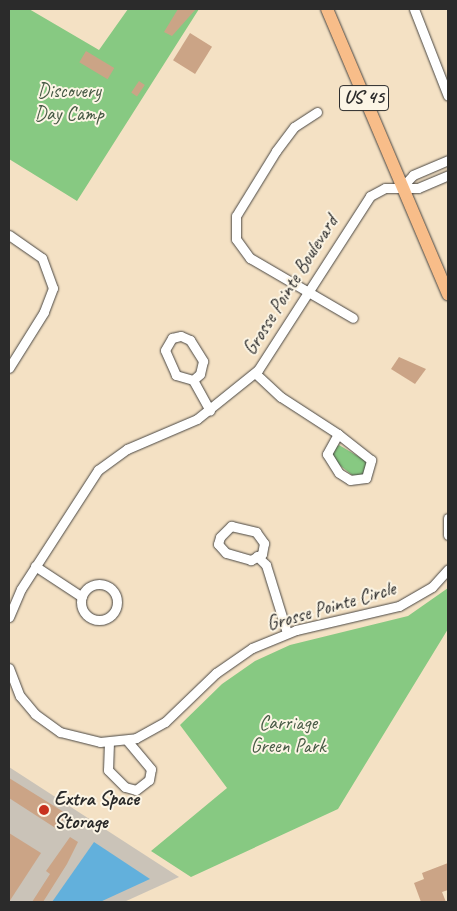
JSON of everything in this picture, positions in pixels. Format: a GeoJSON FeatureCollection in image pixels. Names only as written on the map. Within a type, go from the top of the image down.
{"type":"FeatureCollection","features":[{"type":"Feature","properties":{"kind":"main road","name":"US 45"},"geometry":{"type":"LineString","coordinates":[[327,9],[448,294]]}},
{"type":"Feature","properties":{"kind":"street"},"geometry":{"type":"LineString","coordinates":[[414,9],[448,96]]}},
{"type":"Feature","properties":{"kind":"street"},"geometry":{"type":"LineString","coordinates":[[317,112],[286,136],[236,216],[234,227],[243,251],[308,294],[353,318]]}},
{"type":"Feature","properties":{"kind":"street","name":"Grosse Pointe Boulevard"},"geometry":{"type":"LineString","coordinates":[[402,187],[412,175],[448,160]]}},
{"type":"Feature","properties":{"kind":"street","name":"Grosse Pointe Boulevard"},"geometry":{"type":"LineString","coordinates":[[9,617],[35,566],[98,470],[127,449],[210,411],[255,373],[308,294],[363,204],[376,192],[402,187],[418,188],[448,175]]}},
{"type":"Feature","properties":{"kind":"street"},"geometry":{"type":"LineString","coordinates":[[9,235],[42,258],[53,288],[44,312],[9,368]]}},
{"type":"Feature","properties":{"kind":"street"},"geometry":{"type":"LineString","coordinates":[[193,380],[200,374],[203,361],[190,340],[172,338],[165,350],[176,375],[193,380],[210,411]]}},
{"type":"Feature","properties":{"kind":"street"},"geometry":{"type":"LineString","coordinates":[[255,373],[281,397],[338,434],[370,460],[366,478],[350,480],[330,464],[329,445],[338,434]]}},
{"type":"Feature","properties":{"kind":"street"},"geometry":{"type":"LineString","coordinates":[[448,518],[448,535]]}},
{"type":"Feature","properties":{"kind":"street"},"geometry":{"type":"LineString","coordinates":[[231,526],[256,532],[264,543],[258,556],[251,560],[226,553],[218,544],[220,537],[231,526]]}},
{"type":"Feature","properties":{"kind":"street"},"geometry":{"type":"LineString","coordinates":[[258,556],[266,565],[287,633]]}},
{"type":"Feature","properties":{"kind":"street"},"geometry":{"type":"LineString","coordinates":[[35,566],[82,596]]}},
{"type":"Feature","properties":{"kind":"street","name":"Grosse Pointe Circle"},"geometry":{"type":"LineString","coordinates":[[9,668],[10,680],[30,708],[48,724],[72,737],[109,742],[127,740],[165,722],[240,656],[287,633],[398,606],[432,586],[448,569]]}},
{"type":"Feature","properties":{"kind":"street"},"geometry":{"type":"LineString","coordinates":[[102,585],[113,590],[116,607],[105,620],[93,619],[84,612],[82,596],[91,586],[102,585]]}},
{"type":"Feature","properties":{"kind":"street"},"geometry":{"type":"LineString","coordinates":[[109,742],[108,770],[125,788],[136,790],[149,780],[150,769],[127,740]]}},
{"type":"Feature","properties":{"kind":"shaded area"},"geometry":{"type":"Polygon","coordinates":[[[9,767],[179,877],[124,902],[9,902],[9,767]]]}},
{"type":"Feature","properties":{"kind":"green space","name":"Discovery Day Camp"},"geometry":{"type":"Polygon","coordinates":[[[9,9],[29,9],[99,50],[128,9],[199,9],[77,201],[9,159],[9,9]]]}},
{"type":"Feature","properties":{"kind":"green space"},"geometry":{"type":"Polygon","coordinates":[[[339,445],[366,461],[368,467],[362,476],[352,475],[333,460],[333,449],[339,445]]]}},
{"type":"Feature","properties":{"kind":"green space","name":"Carriage Green Park"},"geometry":{"type":"Polygon","coordinates":[[[448,588],[448,629],[338,809],[191,877],[151,851],[227,788],[180,725],[222,684],[255,661],[290,645],[408,616],[448,588]]]}},
{"type":"Feature","properties":{"kind":"water"},"geometry":{"type":"Polygon","coordinates":[[[94,842],[150,879],[100,902],[52,902],[94,842]]]}},
{"type":"Feature","properties":{"kind":"building"},"geometry":{"type":"Polygon","coordinates":[[[178,9],[196,9],[172,36],[164,32],[178,9]]]}},
{"type":"Feature","properties":{"kind":"building"},"geometry":{"type":"Polygon","coordinates":[[[190,33],[212,47],[195,74],[173,60],[190,33]]]}},
{"type":"Feature","properties":{"kind":"building"},"geometry":{"type":"Polygon","coordinates":[[[86,51],[114,68],[108,79],[79,62],[86,51]]]}},
{"type":"Feature","properties":{"kind":"building"},"geometry":{"type":"Polygon","coordinates":[[[139,81],[145,85],[137,97],[131,93],[139,81]]]}},
{"type":"Feature","properties":{"kind":"building"},"geometry":{"type":"Polygon","coordinates":[[[399,357],[426,369],[415,384],[391,369],[399,357]]]}},
{"type":"Feature","properties":{"kind":"building","name":"Extra Space Storage"},"geometry":{"type":"Polygon","coordinates":[[[9,778],[67,814],[57,829],[9,798],[9,778]]]}},
{"type":"Feature","properties":{"kind":"building"},"geometry":{"type":"Polygon","coordinates":[[[9,833],[41,853],[9,902],[9,833]]]}},
{"type":"Feature","properties":{"kind":"building","name":"Extra Space Storage"},"geometry":{"type":"Polygon","coordinates":[[[70,837],[78,842],[67,864],[43,902],[32,902],[50,874],[46,871],[70,837]]]}},
{"type":"Feature","properties":{"kind":"building"},"geometry":{"type":"Polygon","coordinates":[[[448,863],[448,890],[442,892],[446,902],[421,902],[414,883],[424,879],[422,873],[448,863]]]}},
{"type":"Feature","properties":{"kind":"place","name":"Extra Space Storage"},"geometry":{"type":"Point","coordinates":[44,810]}}]}
